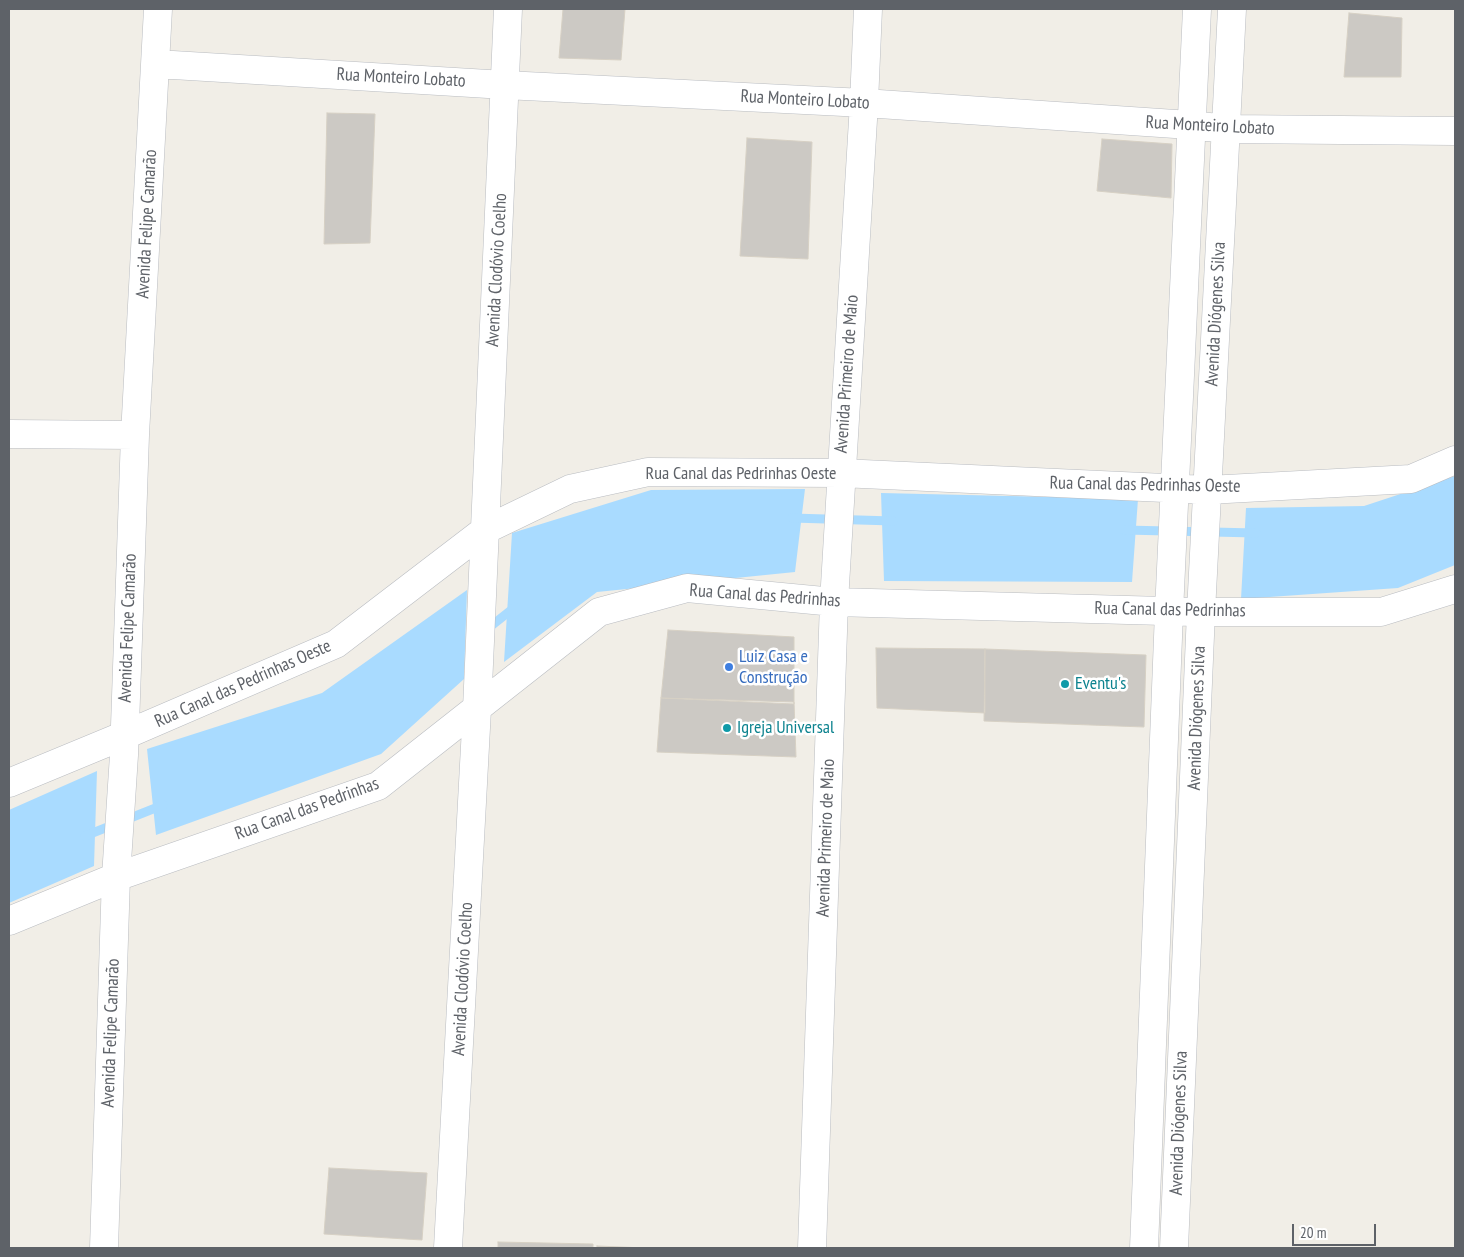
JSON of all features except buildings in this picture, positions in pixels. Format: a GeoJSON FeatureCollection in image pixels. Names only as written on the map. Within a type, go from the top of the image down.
{"type":"FeatureCollection","features":[{"type":"Feature","properties":{"kind":"street","name":"Avenida Felipe Camarão"},"geometry":{"type":"LineString","coordinates":[[104,1248],[134,435],[158,9]]}},
{"type":"Feature","properties":{"kind":"street","name":"Avenida Clodóvio Coelho"},"geometry":{"type":"LineString","coordinates":[[448,1248],[477,709],[508,9]]}},
{"type":"Feature","properties":{"kind":"street","name":"Avenida Primeiro de Maio"},"geometry":{"type":"LineString","coordinates":[[812,1248],[834,602],[868,9]]}},
{"type":"Feature","properties":{"kind":"street","name":"Avenida Diógenes Silva"},"geometry":{"type":"LineString","coordinates":[[1144,1248],[1170,575],[1197,9]]}},
{"type":"Feature","properties":{"kind":"street","name":"Avenida Diógenes Silva"},"geometry":{"type":"LineString","coordinates":[[1174,1248],[1201,612],[1232,9]]}},
{"type":"Feature","properties":{"kind":"street","name":"Rua Monteiro Lobato"},"geometry":{"type":"LineString","coordinates":[[156,64],[505,85],[864,103],[1227,129],[1455,131]]}},
{"type":"Feature","properties":{"kind":"street"},"geometry":{"type":"LineString","coordinates":[[9,434],[134,435]]}},
{"type":"Feature","properties":{"kind":"street","name":"Rua Canal das Pedrinhas Oeste"},"geometry":{"type":"LineString","coordinates":[[9,783],[124,745],[336,644],[484,541],[570,489],[648,472],[841,485],[1207,503],[1411,480],[1455,460]]}},
{"type":"Feature","properties":{"kind":"street","name":"Rua Canal das Pedrinhas"},"geometry":{"type":"LineString","coordinates":[[9,921],[117,865],[378,786],[599,612],[687,588],[834,602],[1169,612],[1381,612],[1455,589]]}},
{"type":"Feature","properties":{"kind":"water"},"geometry":{"type":"Polygon","coordinates":[[[1455,476],[1455,565],[1398,588],[1241,599],[1246,508],[1364,506],[1455,476]]]}},
{"type":"Feature","properties":{"kind":"water"},"geometry":{"type":"Polygon","coordinates":[[[805,489],[795,572],[597,592],[504,662],[512,533],[651,490],[805,489]]]}},
{"type":"Feature","properties":{"kind":"water"},"geometry":{"type":"Polygon","coordinates":[[[881,493],[1138,499],[1132,582],[884,581],[881,493]]]}},
{"type":"Feature","properties":{"kind":"water"},"geometry":{"type":"Polygon","coordinates":[[[467,590],[464,679],[381,754],[156,835],[147,749],[322,693],[467,590]]]}},
{"type":"Feature","properties":{"kind":"water"},"geometry":{"type":"Polygon","coordinates":[[[97,771],[94,866],[9,903],[9,810],[97,771]]]}},
{"type":"Feature","properties":{"kind":"waterway"},"geometry":{"type":"LineString","coordinates":[[792,518],[893,521]]}},
{"type":"Feature","properties":{"kind":"waterway"},"geometry":{"type":"LineString","coordinates":[[1124,530],[1256,533]]}},
{"type":"Feature","properties":{"kind":"waterway"},"geometry":{"type":"LineString","coordinates":[[486,630],[515,607]]}},
{"type":"Feature","properties":{"kind":"waterway"},"geometry":{"type":"LineString","coordinates":[[85,836],[163,805]]}},
{"type":"Feature","properties":{"kind":"place","name":"Luiz Casa e Construção"},"geometry":{"type":"Point","coordinates":[729,667]}},
{"type":"Feature","properties":{"kind":"place","name":"Eventu's"},"geometry":{"type":"Point","coordinates":[1065,684]}},
{"type":"Feature","properties":{"kind":"place","name":"Igreja Universal"},"geometry":{"type":"Point","coordinates":[727,728]}}]}
